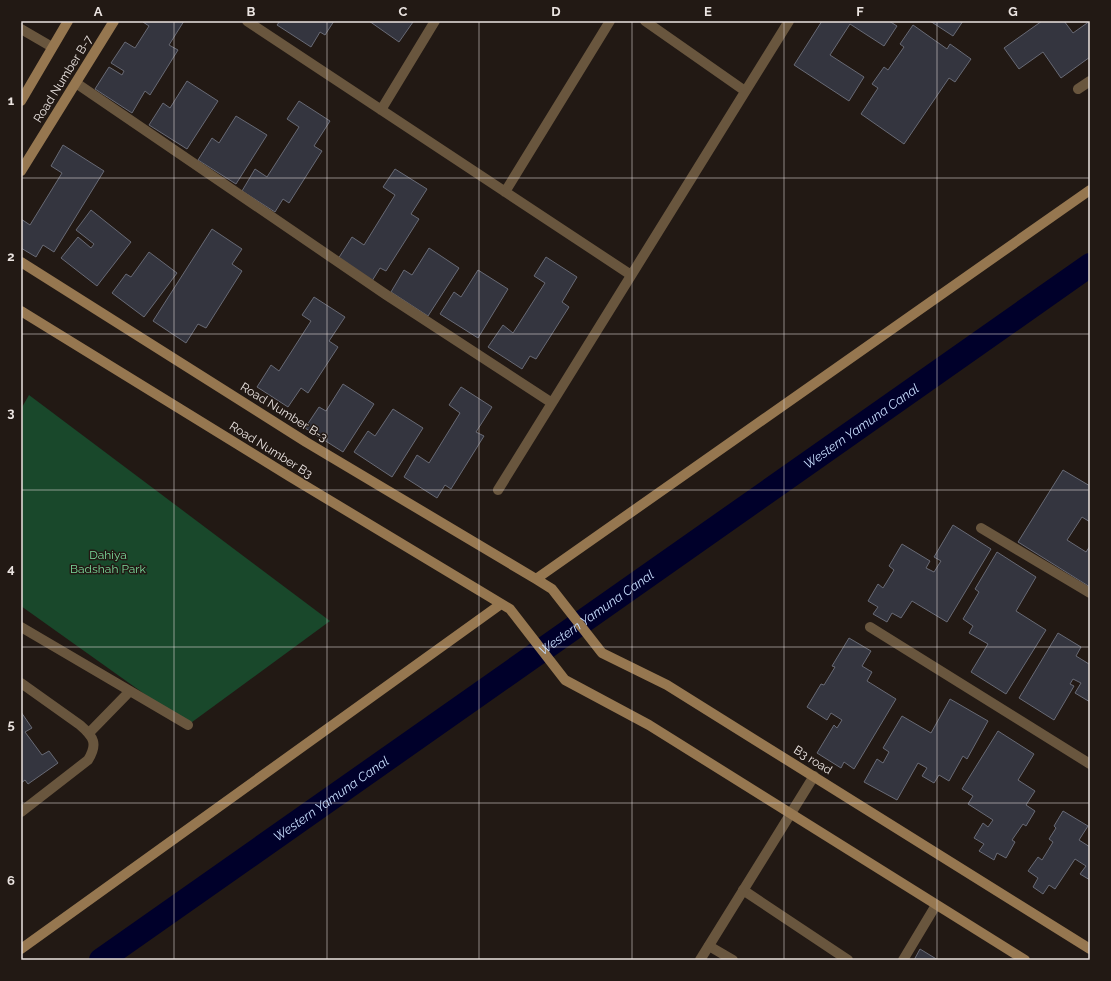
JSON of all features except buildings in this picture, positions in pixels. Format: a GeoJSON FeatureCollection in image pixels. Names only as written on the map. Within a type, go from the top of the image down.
{"type":"FeatureCollection","features":[{"type":"Feature","properties":{"kind":"street","name":"Road Number B-7"},"geometry":{"type":"LineString","coordinates":[[21,101],[68,21]]}},
{"type":"Feature","properties":{"kind":"street","name":"Road Number B-7"},"geometry":{"type":"LineString","coordinates":[[21,171],[114,21]]}},
{"type":"Feature","properties":{"kind":"street"},"geometry":{"type":"LineString","coordinates":[[247,21],[631,275]]}},
{"type":"Feature","properties":{"kind":"street"},"geometry":{"type":"LineString","coordinates":[[381,110],[435,21]]}},
{"type":"Feature","properties":{"kind":"street"},"geometry":{"type":"LineString","coordinates":[[505,192],[610,21]]}},
{"type":"Feature","properties":{"kind":"street"},"geometry":{"type":"LineString","coordinates":[[644,21],[745,91]]}},
{"type":"Feature","properties":{"kind":"street"},"geometry":{"type":"LineString","coordinates":[[498,490],[789,21]]}},
{"type":"Feature","properties":{"kind":"street"},"geometry":{"type":"LineString","coordinates":[[21,29],[52,47]]}},
{"type":"Feature","properties":{"kind":"street"},"geometry":{"type":"LineString","coordinates":[[1078,89],[1090,81]]}},
{"type":"Feature","properties":{"kind":"street"},"geometry":{"type":"LineString","coordinates":[[76,83],[385,294],[552,403]]}},
{"type":"Feature","properties":{"kind":"street"},"geometry":{"type":"LineString","coordinates":[[536,579],[1090,190]]}},
{"type":"Feature","properties":{"kind":"street","name":"Road Number B-3"},"geometry":{"type":"LineString","coordinates":[[21,262],[306,442],[536,579]]}},
{"type":"Feature","properties":{"kind":"street","name":"Road Number B3"},"geometry":{"type":"LineString","coordinates":[[21,311],[289,476],[510,609],[565,680],[649,725],[791,814]]}},
{"type":"Feature","properties":{"kind":"street"},"geometry":{"type":"LineString","coordinates":[[981,528],[1090,593]]}},
{"type":"Feature","properties":{"kind":"street","name":"B3 road"},"geometry":{"type":"LineString","coordinates":[[536,579],[552,589],[602,653],[667,685],[1090,949]]}},
{"type":"Feature","properties":{"kind":"street"},"geometry":{"type":"LineString","coordinates":[[21,949],[501,604]]}},
{"type":"Feature","properties":{"kind":"street"},"geometry":{"type":"LineString","coordinates":[[870,626],[1090,764]]}},
{"type":"Feature","properties":{"kind":"street"},"geometry":{"type":"LineString","coordinates":[[21,627],[188,725]]}},
{"type":"Feature","properties":{"kind":"street"},"geometry":{"type":"LineString","coordinates":[[21,683],[89,733],[94,741],[93,751],[88,760],[21,812]]}},
{"type":"Feature","properties":{"kind":"street"},"geometry":{"type":"LineString","coordinates":[[89,733],[130,691]]}},
{"type":"Feature","properties":{"kind":"street"},"geometry":{"type":"LineString","coordinates":[[700,960],[814,776]]}},
{"type":"Feature","properties":{"kind":"street"},"geometry":{"type":"LineString","coordinates":[[791,814],[1025,960]]}},
{"type":"Feature","properties":{"kind":"street"},"geometry":{"type":"LineString","coordinates":[[743,890],[848,960]]}},
{"type":"Feature","properties":{"kind":"street"},"geometry":{"type":"LineString","coordinates":[[903,960],[936,905]]}},
{"type":"Feature","properties":{"kind":"street"},"geometry":{"type":"LineString","coordinates":[[709,946],[733,960]]}},
{"type":"Feature","properties":{"kind":"green space","name":"Dahiya Badshah Park"},"geometry":{"type":"Polygon","coordinates":[[[29,395],[330,621],[188,725],[21,606],[21,409],[29,395]]]}},
{"type":"Feature","properties":{"kind":"waterway","name":"Western Yamuna Canal"},"geometry":{"type":"LineString","coordinates":[[101,960],[1090,265]]}}]}
